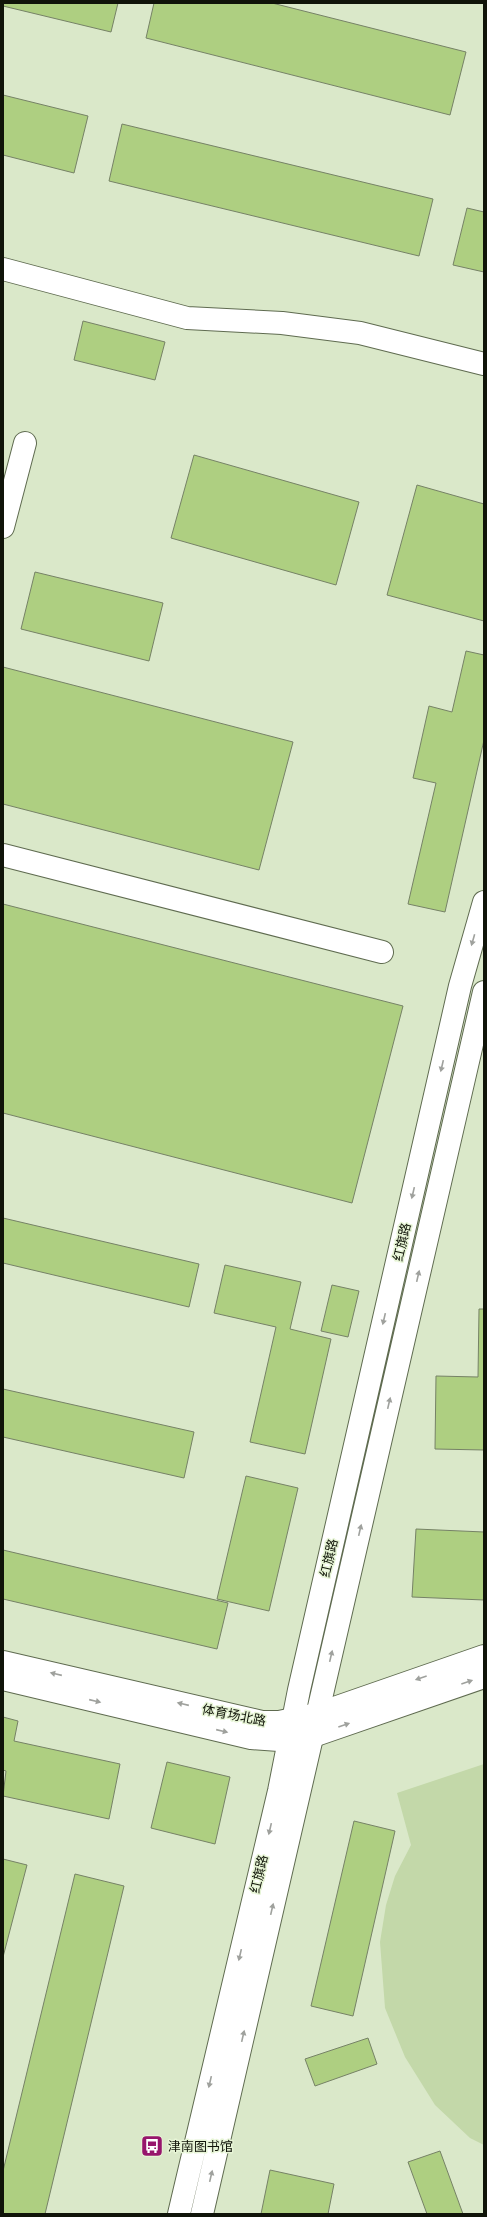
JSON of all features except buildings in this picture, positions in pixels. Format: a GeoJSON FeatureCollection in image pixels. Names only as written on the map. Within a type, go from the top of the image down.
{"type":"FeatureCollection","features":[{"type":"Feature","properties":{"kind":"main road"},"geometry":{"type":"LineString","coordinates":[[3,269],[187,318],[282,323],[360,333],[484,364]]}},
{"type":"Feature","properties":{"kind":"main road"},"geometry":{"type":"LineString","coordinates":[[3,527],[25,444]]}},
{"type":"Feature","properties":{"kind":"main road"},"geometry":{"type":"LineString","coordinates":[[3,855],[382,952]]}},
{"type":"Feature","properties":{"kind":"main road","name":"红旗路"},"geometry":{"type":"LineString","coordinates":[[302,1722],[299,1690],[460,986],[484,902]]}},
{"type":"Feature","properties":{"kind":"main road","name":"红旗路"},"geometry":{"type":"LineString","coordinates":[[302,1722],[484,992]]}},
{"type":"Feature","properties":{"kind":"main road","name":"体育场北路"},"geometry":{"type":"LineString","coordinates":[[302,1722],[484,1656]]}},
{"type":"Feature","properties":{"kind":"main road","name":"体育场北路"},"geometry":{"type":"LineString","coordinates":[[3,1662],[257,1730]]}},
{"type":"Feature","properties":{"kind":"main road","name":"体育场北路"},"geometry":{"type":"LineString","coordinates":[[3,1679],[257,1730],[302,1722],[484,1677]]}},
{"type":"Feature","properties":{"kind":"main road"},"geometry":{"type":"LineString","coordinates":[[288,1795],[277,1758],[257,1730],[283,1713],[299,1690]]}},
{"type":"Feature","properties":{"kind":"main road"},"geometry":{"type":"LineString","coordinates":[[288,1795],[296,1767],[302,1722]]}},
{"type":"Feature","properties":{"kind":"main road","name":"红旗路"},"geometry":{"type":"LineString","coordinates":[[179,2214],[288,1795]]}},
{"type":"Feature","properties":{"kind":"main road","name":"红旗路"},"geometry":{"type":"LineString","coordinates":[[202,2214],[288,1795]]}},
{"type":"Feature","properties":{"kind":"green space"},"geometry":{"type":"Polygon","coordinates":[[[484,1764],[484,2145],[470,2138],[435,2105],[405,2057],[385,2008],[380,1942],[386,1905],[395,1876],[411,1845],[397,1793],[484,1764]]]}},
{"type":"Feature","properties":{"kind":"place","name":"津南图书馆"},"geometry":{"type":"Point","coordinates":[152,2146]}}]}
